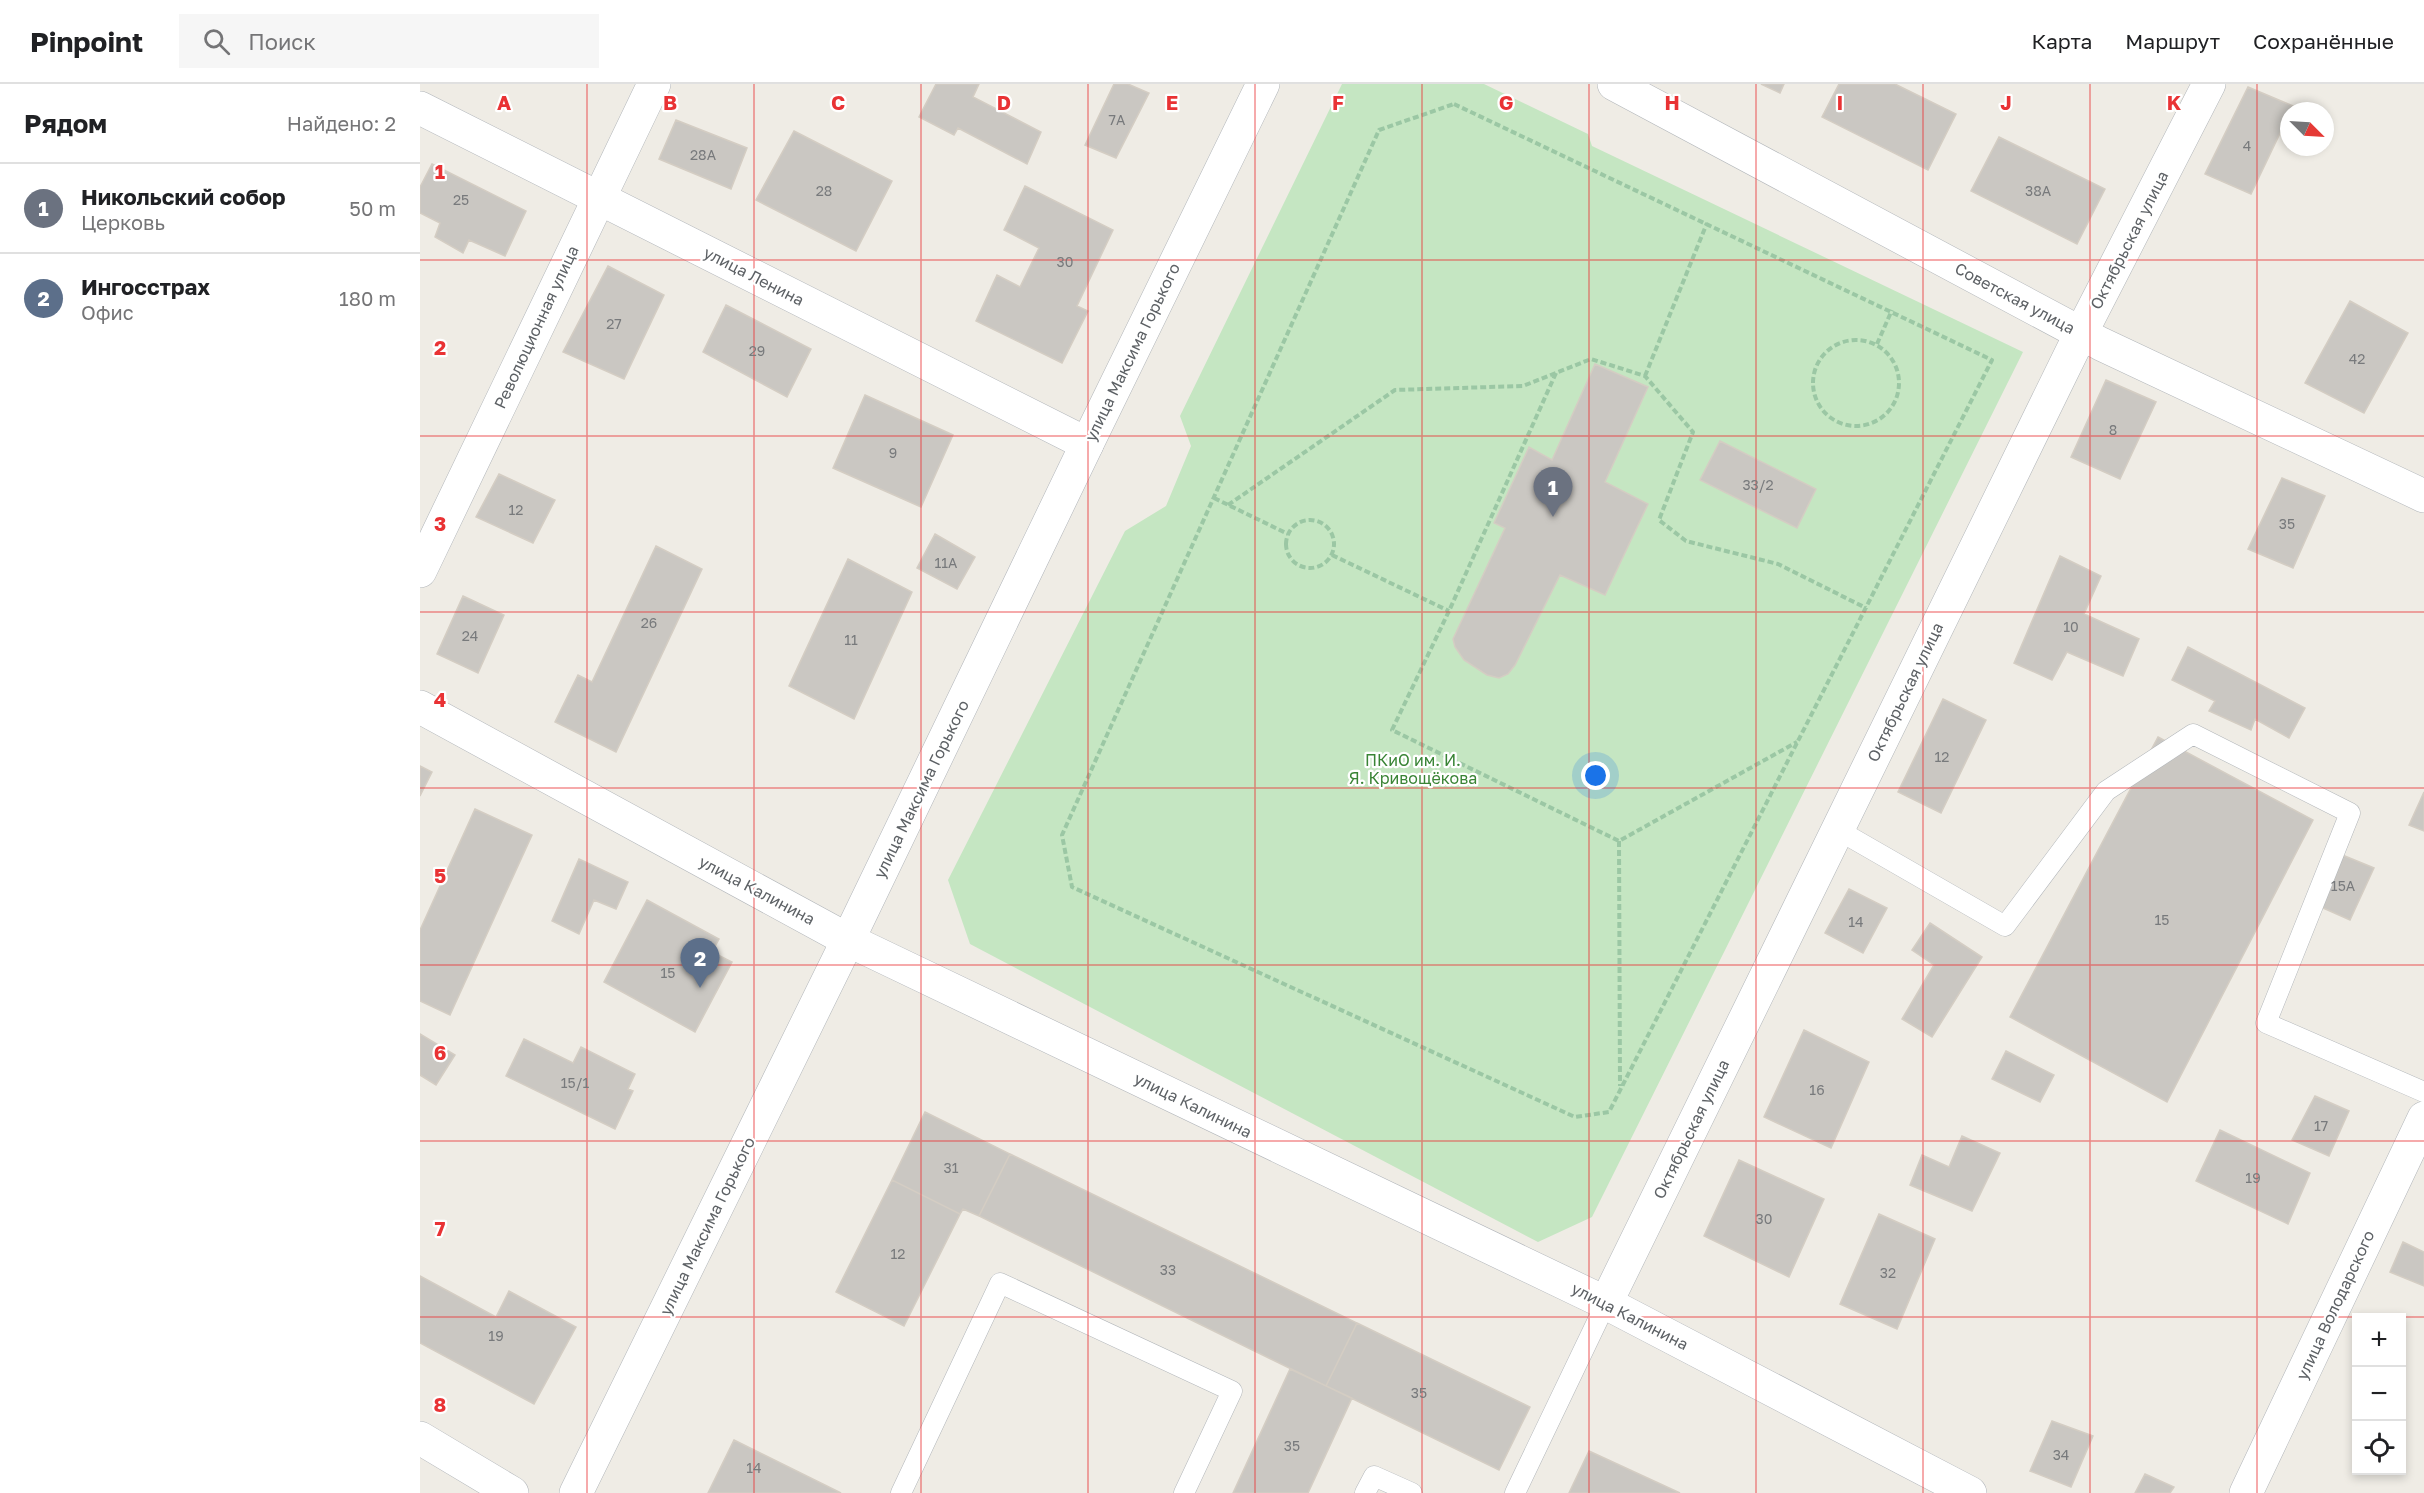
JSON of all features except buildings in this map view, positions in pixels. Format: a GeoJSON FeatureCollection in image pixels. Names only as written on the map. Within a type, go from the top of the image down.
{"type":"FeatureCollection","features":[{"type":"Feature","properties":{"kind":"street","name":"Революционная улица"},"geometry":{"type":"LineString","coordinates":[[420,571],[654,84]]}},
{"type":"Feature","properties":{"kind":"street","name":"улица Максима Горького"},"geometry":{"type":"LineString","coordinates":[[576,1493],[848,940],[1263,84]]}},
{"type":"Feature","properties":{"kind":"street","name":"Советская улица"},"geometry":{"type":"LineString","coordinates":[[1614,84],[2081,333],[2424,496]]}},
{"type":"Feature","properties":{"kind":"street","name":"Октябрьская улица"},"geometry":{"type":"LineString","coordinates":[[1606,1303],[2081,333],[2209,84]]}},
{"type":"Feature","properties":{"kind":"street","name":"улица Ленина"},"geometry":{"type":"LineString","coordinates":[[420,108],[1087,444]]}},
{"type":"Feature","properties":{"kind":"street","name":"улица Калинина"},"geometry":{"type":"LineString","coordinates":[[420,707],[848,940],[1606,1303],[1970,1493]]}},
{"type":"Feature","properties":{"kind":"street","name":"улица Володарского"},"geometry":{"type":"LineString","coordinates":[[2246,1493],[2424,1118]]}},
{"type":"Feature","properties":{"kind":"street"},"geometry":{"type":"LineString","coordinates":[[420,1438],[512,1493]]}},
{"type":"Feature","properties":{"kind":"lane"},"geometry":{"type":"LineString","coordinates":[[1838,830],[2005,926],[2106,791],[2193,734],[2350,813],[2266,1023],[2424,1092]]}},
{"type":"Feature","properties":{"kind":"lane"},"geometry":{"type":"LineString","coordinates":[[902,1493],[1000,1283],[1232,1391],[1184,1493]]}},
{"type":"Feature","properties":{"kind":"lane"},"geometry":{"type":"LineString","coordinates":[[1515,1493],[1606,1303]]}},
{"type":"Feature","properties":{"kind":"lane"},"geometry":{"type":"LineString","coordinates":[[1365,1493],[1374,1476],[1412,1493]]}},
{"type":"Feature","properties":{"kind":"path"},"geometry":{"type":"LineString","coordinates":[[1454,104],[1707,223],[1992,360],[1609,1112],[1575,1117],[1072,887],[1062,835],[1379,130],[1454,104]]}},
{"type":"Feature","properties":{"kind":"path"},"geometry":{"type":"LineString","coordinates":[[1645,376],[1707,223]]}},
{"type":"Feature","properties":{"kind":"path"},"geometry":{"type":"LineString","coordinates":[[1877,344],[1892,310]]}},
{"type":"Feature","properties":{"kind":"path"},"geometry":{"type":"LineString","coordinates":[[1859,339],[1877,344],[1886,351],[1896,367],[1899,378],[1897,396],[1892,407],[1879,419],[1868,424],[1850,425],[1839,422],[1824,411],[1817,402],[1813,384],[1814,372],[1822,356],[1831,348],[1848,340],[1859,339]]}},
{"type":"Feature","properties":{"kind":"path"},"geometry":{"type":"LineString","coordinates":[[1228,505],[1395,390],[1523,386],[1592,359],[1645,376],[1693,432],[1659,520],[1686,541],[1778,564],[1866,608]]}},
{"type":"Feature","properties":{"kind":"path"},"geometry":{"type":"LineString","coordinates":[[1557,372],[1449,611],[1392,730],[1619,841]]}},
{"type":"Feature","properties":{"kind":"path"},"geometry":{"type":"LineString","coordinates":[[1214,498],[1288,534]]}},
{"type":"Feature","properties":{"kind":"path"},"geometry":{"type":"LineString","coordinates":[[1308,520],[1320,522],[1330,530],[1335,543],[1332,555],[1318,567],[1300,567],[1287,553],[1288,534],[1296,524],[1308,520]]}},
{"type":"Feature","properties":{"kind":"path"},"geometry":{"type":"LineString","coordinates":[[1332,555],[1449,611]]}},
{"type":"Feature","properties":{"kind":"path"},"geometry":{"type":"LineString","coordinates":[[1619,841],[1797,742]]}},
{"type":"Feature","properties":{"kind":"path"},"geometry":{"type":"LineString","coordinates":[[1619,841],[1620,1089]]}},
{"type":"Feature","properties":{"kind":"green space","name":"ПКиО им. И. Я. Кривощёкова"},"geometry":{"type":"Polygon","coordinates":[[[1342,84],[1484,84],[1588,134],[1592,146],[2023,352],[1592,1217],[1538,1242],[970,944],[948,880],[1125,531],[1166,506],[1191,446],[1180,416],[1342,84]]]}},
{"type":"Feature","properties":{"kind":"place","name":"Никольский собор"},"geometry":{"type":"Point","coordinates":[1553,517]}},
{"type":"Feature","properties":{"kind":"place","name":"Ингосстрах"},"geometry":{"type":"Point","coordinates":[700,988]}}]}
